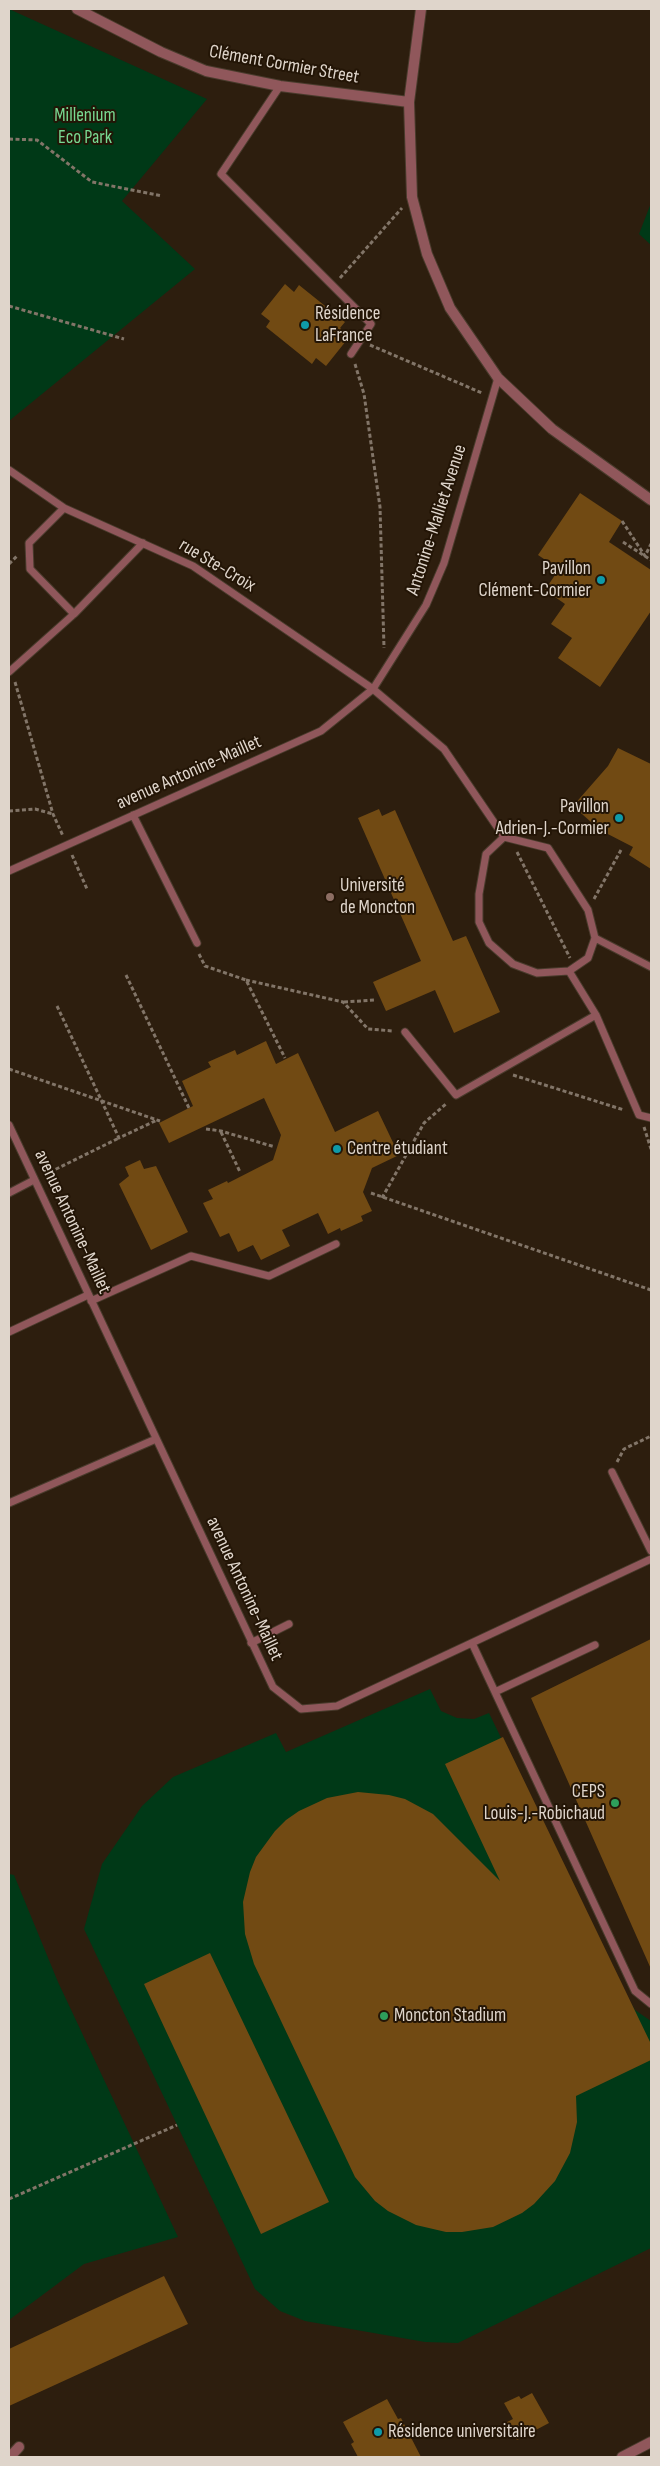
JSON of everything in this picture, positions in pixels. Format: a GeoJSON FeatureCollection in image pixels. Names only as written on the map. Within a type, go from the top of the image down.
{"type":"FeatureCollection","features":[{"type":"Feature","properties":{"kind":"street","name":"Clément Cormier Street"},"geometry":{"type":"LineString","coordinates":[[77,9],[161,52],[206,71],[280,86],[409,102]]}},
{"type":"Feature","properties":{"kind":"street"},"geometry":{"type":"LineString","coordinates":[[420,9],[409,102],[412,197],[427,254],[450,308],[498,378],[552,429],[651,500]]}},
{"type":"Feature","properties":{"kind":"street"},"geometry":{"type":"LineString","coordinates":[[628,2456],[651,2442]]}},
{"type":"Feature","properties":{"kind":"street"},"geometry":{"type":"LineString","coordinates":[[10,2457],[19,2447]]}},
{"type":"Feature","properties":{"kind":"lane"},"geometry":{"type":"LineString","coordinates":[[280,86],[221,174],[372,324],[351,354]]}},
{"type":"Feature","properties":{"kind":"lane","name":"Antonine-Malliet Avenue"},"geometry":{"type":"LineString","coordinates":[[373,689],[426,605],[444,563],[498,378]]}},
{"type":"Feature","properties":{"kind":"lane","name":"rue Ste-Croix"},"geometry":{"type":"LineString","coordinates":[[9,470],[64,508],[193,566],[373,689],[444,749],[507,837]]}},
{"type":"Feature","properties":{"kind":"lane"},"geometry":{"type":"LineString","coordinates":[[64,508],[29,543],[30,569],[74,614]]}},
{"type":"Feature","properties":{"kind":"lane"},"geometry":{"type":"LineString","coordinates":[[10,670],[74,614],[143,543]]}},
{"type":"Feature","properties":{"kind":"lane","name":"avenue Antonine-Maillet"},"geometry":{"type":"LineString","coordinates":[[9,871],[321,731],[373,689]]}},
{"type":"Feature","properties":{"kind":"lane"},"geometry":{"type":"LineString","coordinates":[[133,815],[197,943]]}},
{"type":"Feature","properties":{"kind":"lane"},"geometry":{"type":"LineString","coordinates":[[507,837],[548,848],[588,910],[595,938],[588,958],[572,969],[537,973],[513,964],[489,943],[479,922],[479,894],[486,854],[507,837]]}},
{"type":"Feature","properties":{"kind":"lane"},"geometry":{"type":"LineString","coordinates":[[595,938],[651,967]]}},
{"type":"Feature","properties":{"kind":"lane"},"geometry":{"type":"LineString","coordinates":[[572,969],[596,1015],[639,1114],[651,1118]]}},
{"type":"Feature","properties":{"kind":"lane"},"geometry":{"type":"LineString","coordinates":[[405,1032],[456,1095],[596,1015]]}},
{"type":"Feature","properties":{"kind":"lane","name":"avenue Antonine-Maillet"},"geometry":{"type":"LineString","coordinates":[[9,1125],[251,1643],[273,1687],[301,1709],[337,1706],[651,1558]]}},
{"type":"Feature","properties":{"kind":"lane"},"geometry":{"type":"LineString","coordinates":[[9,1193],[34,1180]]}},
{"type":"Feature","properties":{"kind":"lane"},"geometry":{"type":"LineString","coordinates":[[9,1332],[191,1256],[269,1276],[336,1244]]}},
{"type":"Feature","properties":{"kind":"lane"},"geometry":{"type":"LineString","coordinates":[[9,1503],[156,1439]]}},
{"type":"Feature","properties":{"kind":"lane"},"geometry":{"type":"LineString","coordinates":[[612,1472],[651,1551]]}},
{"type":"Feature","properties":{"kind":"lane"},"geometry":{"type":"LineString","coordinates":[[251,1643],[288,1624]]}},
{"type":"Feature","properties":{"kind":"lane"},"geometry":{"type":"LineString","coordinates":[[472,1643],[635,1991],[651,2004]]}},
{"type":"Feature","properties":{"kind":"lane"},"geometry":{"type":"LineString","coordinates":[[495,1692],[595,1644]]}},
{"type":"Feature","properties":{"kind":"path"},"geometry":{"type":"LineString","coordinates":[[9,139],[36,140],[92,182],[162,196]]}},
{"type":"Feature","properties":{"kind":"path"},"geometry":{"type":"LineString","coordinates":[[333,286],[412,197]]}},
{"type":"Feature","properties":{"kind":"path"},"geometry":{"type":"LineString","coordinates":[[9,306],[124,339]]}},
{"type":"Feature","properties":{"kind":"path"},"geometry":{"type":"LineString","coordinates":[[360,341],[492,397]]}},
{"type":"Feature","properties":{"kind":"path"},"geometry":{"type":"LineString","coordinates":[[351,354],[364,394],[380,507],[384,672]]}},
{"type":"Feature","properties":{"kind":"path"},"geometry":{"type":"LineString","coordinates":[[622,521],[645,556]]}},
{"type":"Feature","properties":{"kind":"path"},"geometry":{"type":"LineString","coordinates":[[623,542],[651,560]]}},
{"type":"Feature","properties":{"kind":"path"},"geometry":{"type":"LineString","coordinates":[[645,556],[651,544]]}},
{"type":"Feature","properties":{"kind":"path"},"geometry":{"type":"LineString","coordinates":[[10,670],[53,814],[87,889]]}},
{"type":"Feature","properties":{"kind":"path"},"geometry":{"type":"LineString","coordinates":[[9,811],[35,809],[53,814]]}},
{"type":"Feature","properties":{"kind":"path"},"geometry":{"type":"LineString","coordinates":[[507,837],[572,969]]}},
{"type":"Feature","properties":{"kind":"path"},"geometry":{"type":"LineString","coordinates":[[588,910],[621,850]]}},
{"type":"Feature","properties":{"kind":"path"},"geometry":{"type":"LineString","coordinates":[[198,952],[205,966],[246,980],[343,1002],[375,1000]]}},
{"type":"Feature","properties":{"kind":"path"},"geometry":{"type":"LineString","coordinates":[[126,975],[189,1108]]}},
{"type":"Feature","properties":{"kind":"path"},"geometry":{"type":"LineString","coordinates":[[246,980],[285,1058]]}},
{"type":"Feature","properties":{"kind":"path"},"geometry":{"type":"LineString","coordinates":[[343,1002],[368,1028],[405,1032]]}},
{"type":"Feature","properties":{"kind":"path"},"geometry":{"type":"LineString","coordinates":[[57,1006],[120,1138]]}},
{"type":"Feature","properties":{"kind":"path"},"geometry":{"type":"LineString","coordinates":[[9,1069],[158,1121],[34,1180]]}},
{"type":"Feature","properties":{"kind":"path"},"geometry":{"type":"LineString","coordinates":[[498,1071],[639,1114],[651,1149]]}},
{"type":"Feature","properties":{"kind":"path"},"geometry":{"type":"LineString","coordinates":[[382,1198],[424,1122],[456,1095]]}},
{"type":"Feature","properties":{"kind":"path"},"geometry":{"type":"LineString","coordinates":[[206,1129],[221,1131],[275,1147]]}},
{"type":"Feature","properties":{"kind":"path"},"geometry":{"type":"LineString","coordinates":[[221,1131],[240,1172]]}},
{"type":"Feature","properties":{"kind":"path"},"geometry":{"type":"LineString","coordinates":[[370,1193],[651,1290]]}},
{"type":"Feature","properties":{"kind":"path"},"geometry":{"type":"LineString","coordinates":[[612,1472],[624,1449],[651,1436]]}},
{"type":"Feature","properties":{"kind":"path"},"geometry":{"type":"LineString","coordinates":[[9,2199],[176,2125]]}},
{"type":"Feature","properties":{"kind":"green space","name":"Millenium Eco Park"},"geometry":{"type":"Polygon","coordinates":[[[9,9],[207,99],[122,201],[195,269],[9,421],[9,9]]]}},
{"type":"Feature","properties":{"kind":"green space"},"geometry":{"type":"Polygon","coordinates":[[[651,203],[651,245],[639,234],[651,203]]]}},
{"type":"Feature","properties":{"kind":"green space","name":"Moncton Stadium"},"geometry":{"type":"Polygon","coordinates":[[[430,1689],[441,1711],[457,1718],[474,1719],[489,1713],[626,1995],[635,2010],[651,2021],[651,2248],[458,2343],[425,2342],[305,2321],[280,2311],[255,2289],[84,1929],[102,1864],[142,1806],[173,1777],[276,1733],[286,1752],[430,1689]]]}},
{"type":"Feature","properties":{"kind":"green space"},"geometry":{"type":"Polygon","coordinates":[[[9,1874],[14,1875],[58,1982],[178,2237],[84,2264],[9,2320],[9,1874]]]}},
{"type":"Feature","properties":{"kind":"building","name":"Résidence LaFrance"},"geometry":{"type":"Polygon","coordinates":[[[285,284],[294,292],[299,285],[345,322],[340,328],[350,336],[326,366],[316,358],[312,364],[266,327],[270,321],[261,314],[285,284]]]}},
{"type":"Feature","properties":{"kind":"building","name":"Pavillon Clément-Cormier"},"geometry":{"type":"Polygon","coordinates":[[[580,493],[622,521],[609,542],[651,570],[651,611],[600,687],[558,658],[572,638],[551,624],[565,604],[545,590],[559,569],[538,555],[580,493]]]}},
{"type":"Feature","properties":{"kind":"building","name":"Pavillon Adrien-J.-Cormier"},"geometry":{"type":"Polygon","coordinates":[[[618,748],[651,764],[651,869],[629,855],[633,847],[600,830],[573,806],[608,766],[618,748]]]}},
{"type":"Feature","properties":{"kind":"building"},"geometry":{"type":"Polygon","coordinates":[[[379,809],[382,816],[395,810],[453,941],[466,936],[500,1012],[454,1033],[435,990],[386,1011],[373,982],[421,961],[358,818],[379,809]]]}},
{"type":"Feature","properties":{"kind":"building","name":"Centre étudiant"},"geometry":{"type":"Polygon","coordinates":[[[266,1041],[276,1064],[298,1053],[335,1132],[378,1111],[399,1155],[372,1168],[363,1192],[372,1211],[361,1216],[363,1221],[341,1231],[340,1228],[328,1234],[318,1213],[282,1230],[290,1246],[261,1260],[253,1245],[238,1252],[229,1233],[220,1237],[203,1203],[213,1199],[208,1190],[227,1181],[228,1183],[273,1160],[281,1135],[264,1098],[169,1143],[159,1123],[193,1106],[182,1081],[211,1067],[208,1062],[235,1050],[237,1055],[266,1041]]]}},
{"type":"Feature","properties":{"kind":"building"},"geometry":{"type":"Polygon","coordinates":[[[140,1160],[144,1169],[156,1166],[188,1232],[151,1250],[119,1184],[129,1176],[125,1167],[140,1160]]]}},
{"type":"Feature","properties":{"kind":"building","name":"CEPS Louis-J.-Robichaud"},"geometry":{"type":"Polygon","coordinates":[[[651,1639],[651,1969],[531,1698],[651,1639]]]}},
{"type":"Feature","properties":{"kind":"building"},"geometry":{"type":"Polygon","coordinates":[[[503,1737],[651,2044],[651,2060],[576,2096],[577,2122],[570,2153],[555,2181],[534,2204],[522,2213],[493,2227],[462,2232],[446,2232],[416,2225],[388,2211],[375,2201],[355,2177],[254,1964],[245,1934],[243,1902],[250,1872],[256,1857],[275,1831],[286,1820],[299,1811],[327,1798],[358,1792],[389,1795],[405,1799],[433,1814],[500,1881],[445,1764],[503,1737]]]}},
{"type":"Feature","properties":{"kind":"building"},"geometry":{"type":"Polygon","coordinates":[[[210,1953],[329,2202],[261,2234],[144,1984],[210,1953]]]}},
{"type":"Feature","properties":{"kind":"building"},"geometry":{"type":"Polygon","coordinates":[[[164,2276],[188,2324],[9,2406],[9,2349],[164,2276]]]}},
{"type":"Feature","properties":{"kind":"building"},"geometry":{"type":"Polygon","coordinates":[[[532,2393],[549,2423],[517,2440],[507,2422],[513,2419],[504,2403],[519,2396],[521,2399],[532,2393]]]}},
{"type":"Feature","properties":{"kind":"building","name":"Résidence universitaire"},"geometry":{"type":"Polygon","coordinates":[[[387,2399],[398,2419],[401,2418],[421,2457],[358,2457],[351,2444],[354,2442],[343,2422],[387,2399]]]}},
{"type":"Feature","properties":{"kind":"place","name":"Résidence LaFrance"},"geometry":{"type":"Point","coordinates":[305,325]}},
{"type":"Feature","properties":{"kind":"place","name":"Pavillon Clément-Cormier"},"geometry":{"type":"Point","coordinates":[601,580]}},
{"type":"Feature","properties":{"kind":"place","name":"Pavillon Adrien-J.-Cormier"},"geometry":{"type":"Point","coordinates":[619,818]}},
{"type":"Feature","properties":{"kind":"place","name":"Université de Moncton"},"geometry":{"type":"Point","coordinates":[330,897]}},
{"type":"Feature","properties":{"kind":"place","name":"Centre étudiant"},"geometry":{"type":"Point","coordinates":[337,1149]}},
{"type":"Feature","properties":{"kind":"place","name":"CEPS Louis-J.-Robichaud"},"geometry":{"type":"Point","coordinates":[615,1803]}},
{"type":"Feature","properties":{"kind":"place","name":"Moncton Stadium"},"geometry":{"type":"Point","coordinates":[384,2016]}},
{"type":"Feature","properties":{"kind":"place","name":"Résidence universitaire"},"geometry":{"type":"Point","coordinates":[378,2432]}}]}
